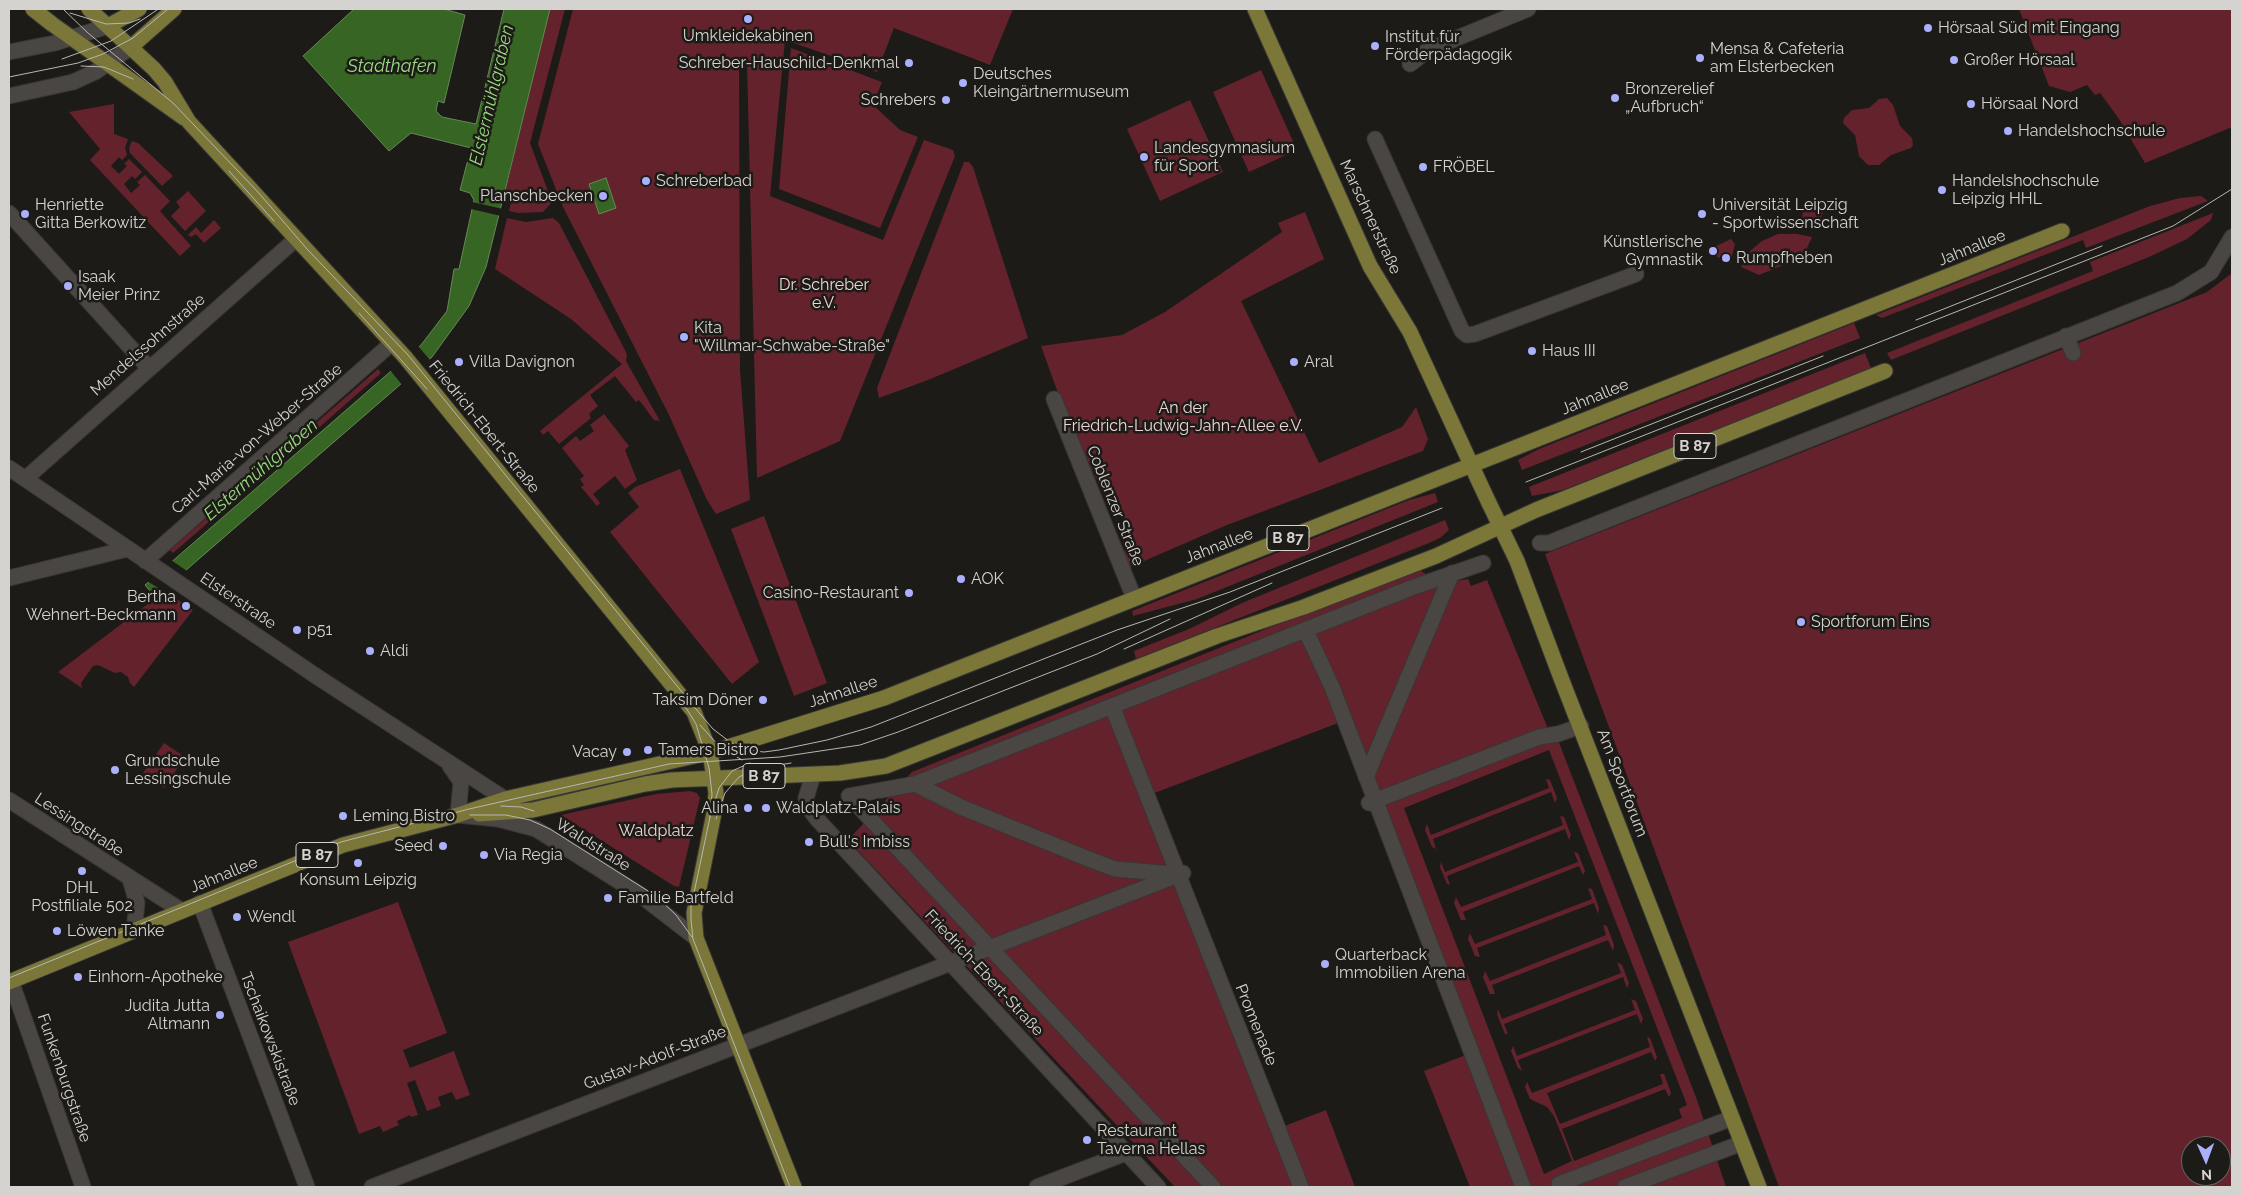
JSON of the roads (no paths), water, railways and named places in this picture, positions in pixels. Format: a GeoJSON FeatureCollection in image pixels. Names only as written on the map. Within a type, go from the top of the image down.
{"type":"FeatureCollection","features":[{"type":"Feature","properties":{"kind":"main road","name":"Friedrich-Ebert-Straße"},"geometry":{"type":"LineString","coordinates":[[33,9],[189,122]]}},
{"type":"Feature","properties":{"kind":"main road","name":"Friedrich-Ebert-Straße"},"geometry":{"type":"LineString","coordinates":[[89,9],[131,47],[164,82],[189,122],[405,357],[686,701],[700,725],[710,752],[715,778]]}},
{"type":"Feature","properties":{"kind":"main road"},"geometry":{"type":"LineString","coordinates":[[108,26],[139,9]]}},
{"type":"Feature","properties":{"kind":"main road"},"geometry":{"type":"LineString","coordinates":[[131,47],[174,9]]}},
{"type":"Feature","properties":{"kind":"main road","name":"Marschnerstraße"},"geometry":{"type":"LineString","coordinates":[[1255,9],[1370,266],[1410,332],[1471,465]]}},
{"type":"Feature","properties":{"kind":"main road","name":"Jahnallee"},"geometry":{"type":"LineString","coordinates":[[10,981],[343,845],[458,815],[505,799],[710,752],[884,698],[2062,231]]}},
{"type":"Feature","properties":{"kind":"main road","name":"B 87"},"geometry":{"type":"LineString","coordinates":[[1501,527],[1536,510],[1885,371]]}},
{"type":"Feature","properties":{"kind":"main road","name":"Am Sportforum"},"geometry":{"type":"LineString","coordinates":[[1471,465],[1517,561],[1759,1187]]}},
{"type":"Feature","properties":{"kind":"main road","name":"Jahnallee"},"geometry":{"type":"LineString","coordinates":[[458,815],[533,810],[645,784],[672,780],[866,770],[907,759],[1248,624],[1283,613],[1442,554],[1501,527]]}},
{"type":"Feature","properties":{"kind":"main road"},"geometry":{"type":"LineString","coordinates":[[715,778],[714,813],[694,913],[696,938],[794,1187]]}},
{"type":"Feature","properties":{"kind":"street"},"geometry":{"type":"LineString","coordinates":[[1410,64],[1428,50],[1528,9]]}},
{"type":"Feature","properties":{"kind":"street"},"geometry":{"type":"LineString","coordinates":[[9,52],[72,38],[108,26]]}},
{"type":"Feature","properties":{"kind":"street"},"geometry":{"type":"LineString","coordinates":[[9,96],[73,82],[108,64],[131,47]]}},
{"type":"Feature","properties":{"kind":"street"},"geometry":{"type":"LineString","coordinates":[[1375,139],[1462,331],[1467,335],[1636,274]]}},
{"type":"Feature","properties":{"kind":"street"},"geometry":{"type":"LineString","coordinates":[[9,213],[149,368]]}},
{"type":"Feature","properties":{"kind":"street"},"geometry":{"type":"LineString","coordinates":[[1540,543],[1549,543],[1650,511],[2066,336],[2177,293],[2211,272],[2232,237]]}},
{"type":"Feature","properties":{"kind":"street","name":"Mendelssohnstraße"},"geometry":{"type":"LineString","coordinates":[[24,479],[296,239]]}},
{"type":"Feature","properties":{"kind":"street"},"geometry":{"type":"LineString","coordinates":[[2066,336],[2073,353]]}},
{"type":"Feature","properties":{"kind":"street","name":"Carl-Maria-von-Weber-Straße"},"geometry":{"type":"LineString","coordinates":[[145,561],[392,343]]}},
{"type":"Feature","properties":{"kind":"street","name":"Coblenzer Straße"},"geometry":{"type":"LineString","coordinates":[[1054,399],[1134,598]]}},
{"type":"Feature","properties":{"kind":"street","name":"Elsterstraße"},"geometry":{"type":"LineString","coordinates":[[9,468],[127,549],[505,799]]}},
{"type":"Feature","properties":{"kind":"street"},"geometry":{"type":"LineString","coordinates":[[9,578],[127,549]]}},
{"type":"Feature","properties":{"kind":"street"},"geometry":{"type":"LineString","coordinates":[[1212,1187],[849,796],[916,784],[1452,573],[1483,563]]}},
{"type":"Feature","properties":{"kind":"street"},"geometry":{"type":"LineString","coordinates":[[1366,777],[1452,573]]}},
{"type":"Feature","properties":{"kind":"street"},"geometry":{"type":"LineString","coordinates":[[1306,631],[1332,687],[1366,777],[1372,801],[1523,1187]]}},
{"type":"Feature","properties":{"kind":"street","name":"Promenade"},"geometry":{"type":"LineString","coordinates":[[1112,706],[1146,794],[1180,874],[1301,1187]]}},
{"type":"Feature","properties":{"kind":"street"},"geometry":{"type":"LineString","coordinates":[[1372,801],[1538,737],[1558,734],[1581,726]]}},
{"type":"Feature","properties":{"kind":"street","name":"Elsterstraße"},"geometry":{"type":"LineString","coordinates":[[448,762],[461,782],[458,815]]}},
{"type":"Feature","properties":{"kind":"street","name":"Friedrich-Ebert-Straße"},"geometry":{"type":"LineString","coordinates":[[813,774],[806,798],[809,808],[817,819],[1158,1187]]}},
{"type":"Feature","properties":{"kind":"street"},"geometry":{"type":"LineString","coordinates":[[916,784],[961,807],[1115,868],[1180,874]]}},
{"type":"Feature","properties":{"kind":"street","name":"Lessingstraße"},"geometry":{"type":"LineString","coordinates":[[9,800],[182,911]]}},
{"type":"Feature","properties":{"kind":"street","name":"Waldstraße"},"geometry":{"type":"LineString","coordinates":[[458,815],[498,818],[536,829],[639,894],[696,938]]}},
{"type":"Feature","properties":{"kind":"street"},"geometry":{"type":"LineString","coordinates":[[950,962],[1180,874]]}},
{"type":"Feature","properties":{"kind":"street","name":"Lessingstraße"},"geometry":{"type":"LineString","coordinates":[[130,879],[137,903],[134,930]]}},
{"type":"Feature","properties":{"kind":"street","name":"Tschaikowskistraße"},"geometry":{"type":"LineString","coordinates":[[200,903],[307,1187]]}},
{"type":"Feature","properties":{"kind":"street","name":"Gustav-Adolf-Straße"},"geometry":{"type":"LineString","coordinates":[[372,1187],[950,962]]}},
{"type":"Feature","properties":{"kind":"street","name":"Funkenburgstraße"},"geometry":{"type":"LineString","coordinates":[[10,981],[83,1187]]}},
{"type":"Feature","properties":{"kind":"street"},"geometry":{"type":"LineString","coordinates":[[1559,1184],[1732,1118]]}},
{"type":"Feature","properties":{"kind":"street"},"geometry":{"type":"LineString","coordinates":[[1625,1187],[1742,1143]]}},
{"type":"Feature","properties":{"kind":"street"},"geometry":{"type":"LineString","coordinates":[[1037,1187],[1126,1153]]}},
{"type":"Feature","properties":{"kind":"water"},"geometry":{"type":"Polygon","coordinates":[[[354,9],[444,9],[465,15],[444,103],[438,101],[436,111],[442,117],[476,124],[504,9],[550,9],[486,267],[469,306],[432,357],[155,597],[145,585],[421,345],[447,311],[454,269],[459,269],[474,200],[470,193],[460,190],[471,148],[411,133],[389,151],[303,56],[354,9]]]}},
{"type":"Feature","properties":{"kind":"water","name":"Planschbecken"},"geometry":{"type":"Polygon","coordinates":[[[606,178],[616,208],[599,214],[589,184],[606,178]]]}},
{"type":"Feature","properties":{"kind":"tram line"},"geometry":{"type":"LineString","coordinates":[[63,9],[88,33],[173,103],[257,191],[307,249],[408,355],[713,729],[730,742],[746,750],[764,752],[779,750],[827,740],[871,727],[1117,630],[1230,592],[1442,508]]}},
{"type":"Feature","properties":{"kind":"tram line"},"geometry":{"type":"LineString","coordinates":[[9,77],[78,63],[103,54],[133,38],[168,9]]}},
{"type":"Feature","properties":{"kind":"tram line"},"geometry":{"type":"LineString","coordinates":[[62,59],[111,41],[157,10]]}},
{"type":"Feature","properties":{"kind":"tram line"},"geometry":{"type":"LineString","coordinates":[[70,13],[106,24],[129,23],[140,19]]}},
{"type":"Feature","properties":{"kind":"tram line"},"geometry":{"type":"LineString","coordinates":[[81,66],[104,67],[133,79]]}},
{"type":"Feature","properties":{"kind":"tram line"},"geometry":{"type":"LineString","coordinates":[[229,171],[274,221]]}},
{"type":"Feature","properties":{"kind":"tram line"},"geometry":{"type":"LineString","coordinates":[[1526,482],[2173,226],[2232,189]]}},
{"type":"Feature","properties":{"kind":"tram line"},"geometry":{"type":"LineString","coordinates":[[1916,320],[2102,246]]}},
{"type":"Feature","properties":{"kind":"tram line"},"geometry":{"type":"LineString","coordinates":[[359,313],[427,389]]}},
{"type":"Feature","properties":{"kind":"tram line"},"geometry":{"type":"LineString","coordinates":[[1581,452],[1823,356]]}},
{"type":"Feature","properties":{"kind":"tram line"},"geometry":{"type":"LineString","coordinates":[[1124,649],[1272,583]]}},
{"type":"Feature","properties":{"kind":"tram line"},"geometry":{"type":"LineString","coordinates":[[9,978],[341,842],[469,809],[669,764],[780,757],[860,745],[1097,654],[1170,619]]}},
{"type":"Feature","properties":{"kind":"tram line"},"geometry":{"type":"LineString","coordinates":[[683,703],[696,724],[709,768],[712,794],[710,817]]}},
{"type":"Feature","properties":{"kind":"tram line"},"geometry":{"type":"LineString","coordinates":[[700,725],[719,746],[742,760]]}},
{"type":"Feature","properties":{"kind":"tram line"},"geometry":{"type":"LineString","coordinates":[[750,763],[732,771],[719,788],[710,817],[691,907],[691,920],[693,939],[790,1187]]}},
{"type":"Feature","properties":{"kind":"tram line"},"geometry":{"type":"LineString","coordinates":[[716,819],[725,793],[739,777],[756,769],[791,763]]}},
{"type":"Feature","properties":{"kind":"tram line"},"geometry":{"type":"LineString","coordinates":[[501,806],[521,807],[534,811]]}},
{"type":"Feature","properties":{"kind":"tram line"},"geometry":{"type":"LineString","coordinates":[[470,815],[506,815],[530,820],[550,829],[656,896],[676,915],[692,937]]}},
{"type":"Feature","properties":{"kind":"place","name":"Umkleidekabinen"},"geometry":{"type":"Point","coordinates":[748,19]}},
{"type":"Feature","properties":{"kind":"place","name":"Hörsaal Süd mit Eingang"},"geometry":{"type":"Point","coordinates":[1928,28]}},
{"type":"Feature","properties":{"kind":"place","name":"Institut für Förderpädagogik"},"geometry":{"type":"Point","coordinates":[1375,46]}},
{"type":"Feature","properties":{"kind":"place","name":"Mensa & Cafeteria am Elsterbecken"},"geometry":{"type":"Point","coordinates":[1700,58]}},
{"type":"Feature","properties":{"kind":"place","name":"Großer Hörsaal"},"geometry":{"type":"Point","coordinates":[1954,60]}},
{"type":"Feature","properties":{"kind":"place","name":"Schreber-Hauschild-Denkmal"},"geometry":{"type":"Point","coordinates":[909,63]}},
{"type":"Feature","properties":{"kind":"place","name":"Deutsches Kleingärtnermuseum"},"geometry":{"type":"Point","coordinates":[963,83]}},
{"type":"Feature","properties":{"kind":"place","name":"Bronzerelief „Aufbruch“"},"geometry":{"type":"Point","coordinates":[1615,98]}},
{"type":"Feature","properties":{"kind":"place","name":"Schrebers"},"geometry":{"type":"Point","coordinates":[946,100]}},
{"type":"Feature","properties":{"kind":"place","name":"Hörsaal Nord"},"geometry":{"type":"Point","coordinates":[1971,104]}},
{"type":"Feature","properties":{"kind":"place","name":"Handelshochschule"},"geometry":{"type":"Point","coordinates":[2008,131]}},
{"type":"Feature","properties":{"kind":"place","name":"Landesgymnasium für Sport"},"geometry":{"type":"Point","coordinates":[1144,157]}},
{"type":"Feature","properties":{"kind":"place","name":"FRÖBEL"},"geometry":{"type":"Point","coordinates":[1423,167]}},
{"type":"Feature","properties":{"kind":"place","name":"Schreberbad"},"geometry":{"type":"Point","coordinates":[646,181]}},
{"type":"Feature","properties":{"kind":"place","name":"Handelshochschule Leipzig HHL"},"geometry":{"type":"Point","coordinates":[1942,190]}},
{"type":"Feature","properties":{"kind":"place","name":"Planschbecken"},"geometry":{"type":"Point","coordinates":[603,196]}},
{"type":"Feature","properties":{"kind":"place","name":"Henriette Gitta Berkowitz"},"geometry":{"type":"Point","coordinates":[25,214]}},
{"type":"Feature","properties":{"kind":"place","name":"Universität Leipzig - Sportwissenschaft"},"geometry":{"type":"Point","coordinates":[1702,214]}},
{"type":"Feature","properties":{"kind":"place","name":"Künstlerische Gymnastik"},"geometry":{"type":"Point","coordinates":[1713,251]}},
{"type":"Feature","properties":{"kind":"place","name":"Rumpfheben"},"geometry":{"type":"Point","coordinates":[1726,258]}},
{"type":"Feature","properties":{"kind":"place","name":"Isaak Meier Prinz"},"geometry":{"type":"Point","coordinates":[68,286]}},
{"type":"Feature","properties":{"kind":"place","name":"Kita \"Willmar-Schwabe-Straße\""},"geometry":{"type":"Point","coordinates":[684,337]}},
{"type":"Feature","properties":{"kind":"place","name":"Haus III"},"geometry":{"type":"Point","coordinates":[1532,351]}},
{"type":"Feature","properties":{"kind":"place","name":"Villa Davignon"},"geometry":{"type":"Point","coordinates":[459,362]}},
{"type":"Feature","properties":{"kind":"place","name":"Aral"},"geometry":{"type":"Point","coordinates":[1294,362]}},
{"type":"Feature","properties":{"kind":"place","name":"AOK"},"geometry":{"type":"Point","coordinates":[961,579]}},
{"type":"Feature","properties":{"kind":"place","name":"Casino-Restaurant"},"geometry":{"type":"Point","coordinates":[909,593]}},
{"type":"Feature","properties":{"kind":"place","name":"Bertha Wehnert-Beckmann"},"geometry":{"type":"Point","coordinates":[186,606]}},
{"type":"Feature","properties":{"kind":"place","name":"Sportforum Eins"},"geometry":{"type":"Point","coordinates":[1801,622]}},
{"type":"Feature","properties":{"kind":"place","name":"p51"},"geometry":{"type":"Point","coordinates":[297,630]}},
{"type":"Feature","properties":{"kind":"place","name":"Aldi"},"geometry":{"type":"Point","coordinates":[370,651]}},
{"type":"Feature","properties":{"kind":"place","name":"Taksim Döner"},"geometry":{"type":"Point","coordinates":[763,700]}},
{"type":"Feature","properties":{"kind":"place","name":"Tamers Bistro"},"geometry":{"type":"Point","coordinates":[648,750]}},
{"type":"Feature","properties":{"kind":"place","name":"Vacay"},"geometry":{"type":"Point","coordinates":[627,752]}},
{"type":"Feature","properties":{"kind":"place","name":"Grundschule Lessingschule"},"geometry":{"type":"Point","coordinates":[115,770]}},
{"type":"Feature","properties":{"kind":"place","name":"Alina"},"geometry":{"type":"Point","coordinates":[748,808]}},
{"type":"Feature","properties":{"kind":"place","name":"Waldplatz-Palais"},"geometry":{"type":"Point","coordinates":[766,808]}},
{"type":"Feature","properties":{"kind":"place","name":"Leming Bistro"},"geometry":{"type":"Point","coordinates":[343,816]}},
{"type":"Feature","properties":{"kind":"place","name":"Bull's Imbiss"},"geometry":{"type":"Point","coordinates":[809,842]}},
{"type":"Feature","properties":{"kind":"place","name":"Seed"},"geometry":{"type":"Point","coordinates":[443,846]}},
{"type":"Feature","properties":{"kind":"place","name":"Via Regia"},"geometry":{"type":"Point","coordinates":[484,855]}},
{"type":"Feature","properties":{"kind":"place","name":"Konsum Leipzig"},"geometry":{"type":"Point","coordinates":[358,863]}},
{"type":"Feature","properties":{"kind":"place","name":"DHL Postfiliale 502"},"geometry":{"type":"Point","coordinates":[82,871]}},
{"type":"Feature","properties":{"kind":"place","name":"Familie Bartfeld"},"geometry":{"type":"Point","coordinates":[608,898]}},
{"type":"Feature","properties":{"kind":"place","name":"Wendl"},"geometry":{"type":"Point","coordinates":[237,917]}},
{"type":"Feature","properties":{"kind":"place","name":"Löwen Tanke"},"geometry":{"type":"Point","coordinates":[57,931]}},
{"type":"Feature","properties":{"kind":"place","name":"Quarterback Immobilien Arena"},"geometry":{"type":"Point","coordinates":[1325,964]}},
{"type":"Feature","properties":{"kind":"place","name":"Einhorn-Apotheke"},"geometry":{"type":"Point","coordinates":[78,977]}},
{"type":"Feature","properties":{"kind":"place","name":"Judita Jutta Altmann"},"geometry":{"type":"Point","coordinates":[220,1015]}},
{"type":"Feature","properties":{"kind":"place","name":"Restaurant Taverna Hellas"},"geometry":{"type":"Point","coordinates":[1087,1140]}},
{"type":"Feature","properties":{"kind":"water label","name":"Stadthafen"},"geometry":{"type":"Point","coordinates":[392,67]}},
{"type":"Feature","properties":{"kind":"water label","name":"Elstermühlgraben"},"geometry":{"type":"Point","coordinates":[492,95]}},
{"type":"Feature","properties":{"kind":"water label","name":"Elstermühlgraben"},"geometry":{"type":"Point","coordinates":[261,470]}},
{"type":"Feature","properties":{"kind":"park label","name":"Dr. Schreber e.V."},"geometry":{"type":"Point","coordinates":[824,294]}},
{"type":"Feature","properties":{"kind":"park label","name":"An der Friedrich-Ludwig-Jahn-Allee e.V."},"geometry":{"type":"Point","coordinates":[1183,417]}},
{"type":"Feature","properties":{"kind":"park label","name":"Waldplatz"},"geometry":{"type":"Point","coordinates":[656,831]}}]}
